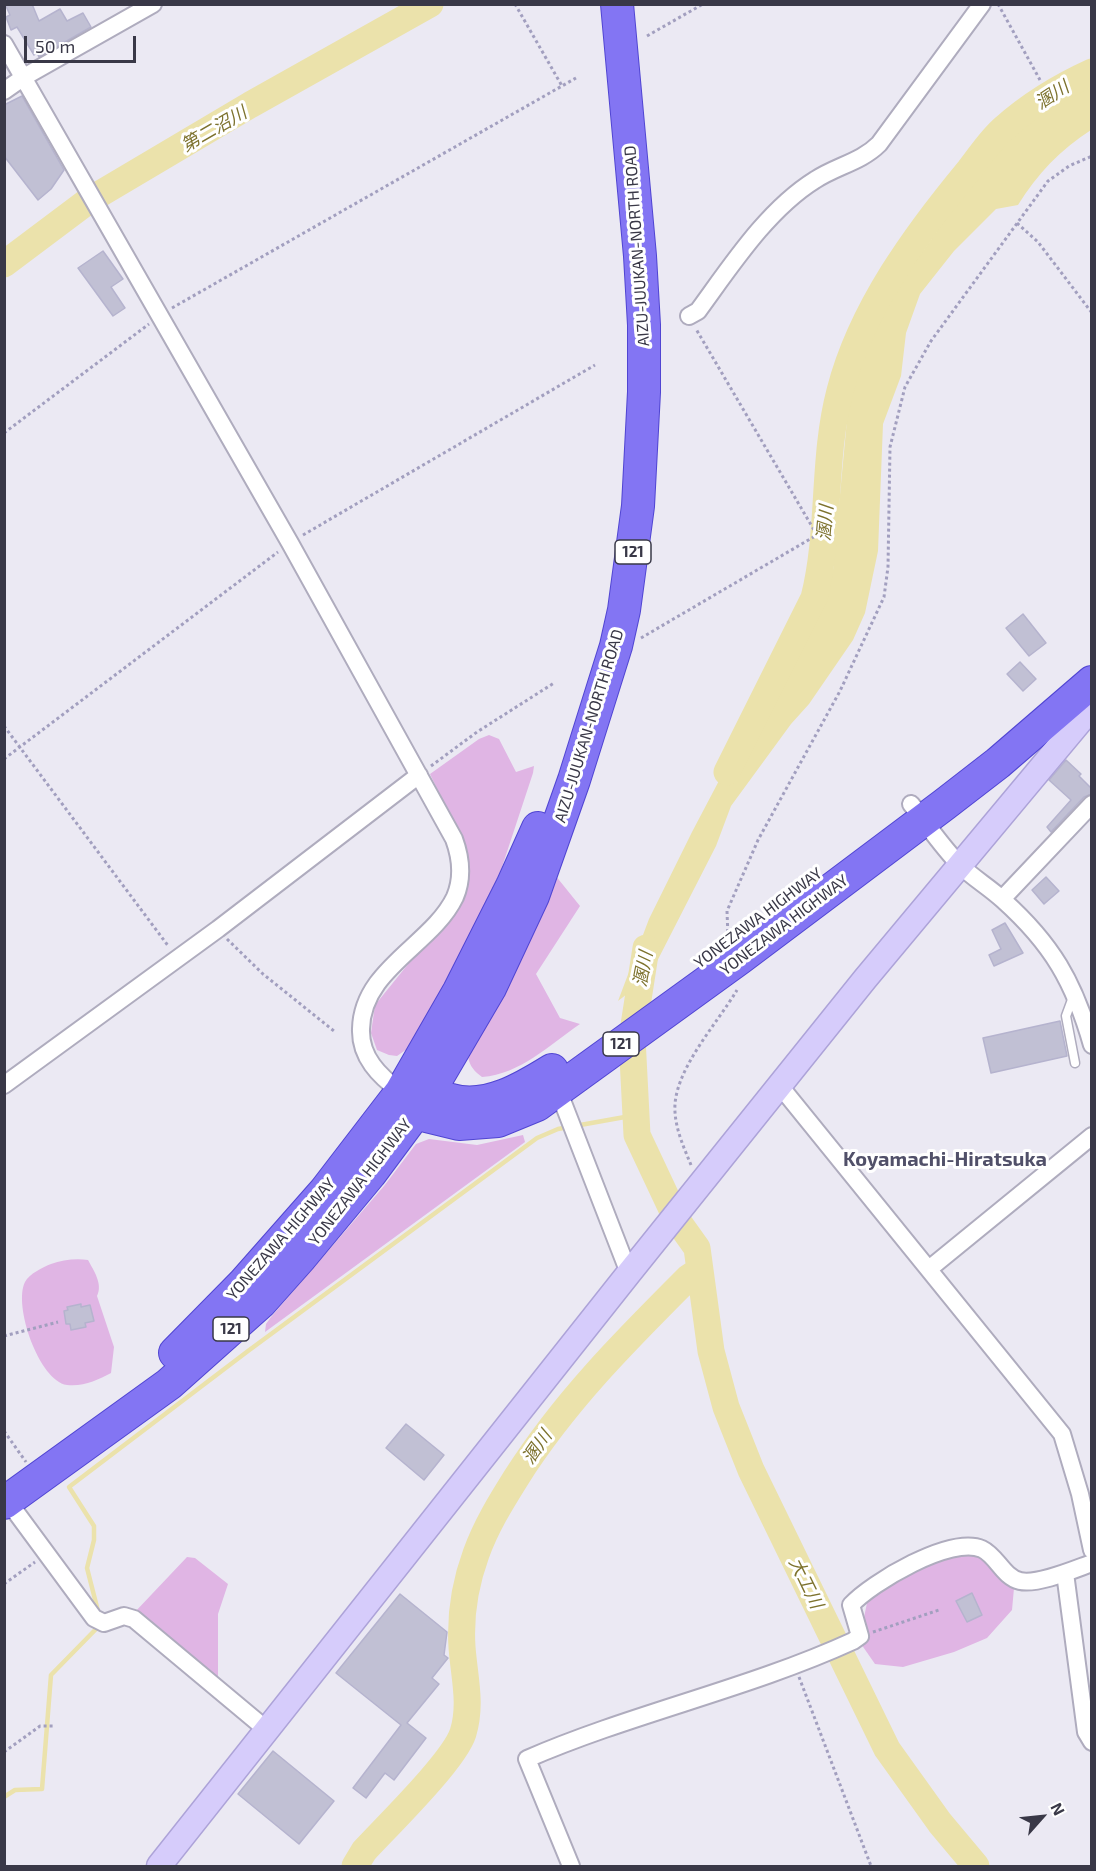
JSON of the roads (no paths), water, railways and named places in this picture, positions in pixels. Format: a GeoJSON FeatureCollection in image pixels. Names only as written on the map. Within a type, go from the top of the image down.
{"type":"FeatureCollection","features":[{"type":"Feature","properties":{"kind":"highway","name":"AIZU-JUUKAN-NORTH ROAD"},"geometry":{"type":"LineString","coordinates":[[424,1082],[459,991],[512,886],[546,806],[589,675],[614,564],[628,449],[633,325],[618,128],[603,4]]}},
{"type":"Feature","properties":{"kind":"highway","name":"AIZU-JUUKAN-NORTH ROAD"},"geometry":{"type":"LineString","coordinates":[[424,1082],[490,988],[533,896],[605,684],[624,610],[642,450],[644,325],[617,4]]}},
{"type":"Feature","properties":{"kind":"highway","name":"YONEZAWA HIGHWAY"},"geometry":{"type":"LineString","coordinates":[[424,1082],[450,1100],[479,1102],[521,1089],[559,1082],[673,994],[918,812],[1092,666]]}},
{"type":"Feature","properties":{"kind":"highway","name":"YONEZAWA HIGHWAY"},"geometry":{"type":"LineString","coordinates":[[673,994],[728,940],[918,812],[998,763],[1092,682]]}},
{"type":"Feature","properties":{"kind":"highway","name":"YONEZAWA HIGHWAY"},"geometry":{"type":"LineString","coordinates":[[10,1489],[158,1370],[200,1329],[424,1082]]}},
{"type":"Feature","properties":{"kind":"highway","name":"YONEZAWA HIGHWAY"},"geometry":{"type":"LineString","coordinates":[[10,1489],[169,1384],[261,1302],[370,1174],[424,1082]]}},
{"type":"Feature","properties":{"kind":"street"},"geometry":{"type":"LineString","coordinates":[[4,91],[24,77],[153,4]]}},
{"type":"Feature","properties":{"kind":"street"},"geometry":{"type":"LineString","coordinates":[[688,316],[698,311],[758,230],[814,180],[869,153],[879,144],[982,4]]}},
{"type":"Feature","properties":{"kind":"street"},"geometry":{"type":"LineString","coordinates":[[4,44],[290,543],[454,839],[459,856],[460,881],[454,899],[444,914],[375,986],[363,1011],[362,1040],[369,1061],[377,1072],[424,1082]]}},
{"type":"Feature","properties":{"kind":"street"},"geometry":{"type":"LineString","coordinates":[[159,1866],[629,1273],[960,864],[1092,707]]}},
{"type":"Feature","properties":{"kind":"street"},"geometry":{"type":"LineString","coordinates":[[4,1084],[218,929],[419,775]]}},
{"type":"Feature","properties":{"kind":"street"},"geometry":{"type":"LineString","coordinates":[[1002,899],[1092,804]]}},
{"type":"Feature","properties":{"kind":"street"},"geometry":{"type":"LineString","coordinates":[[918,812],[960,864],[1002,899],[1051,950],[1066,974],[1091,1041]]}},
{"type":"Feature","properties":{"kind":"street"},"geometry":{"type":"LineString","coordinates":[[559,1082],[629,1273]]}},
{"type":"Feature","properties":{"kind":"street"},"geometry":{"type":"LineString","coordinates":[[780,1086],[1062,1434],[1080,1494],[1092,1550]]}},
{"type":"Feature","properties":{"kind":"street"},"geometry":{"type":"LineString","coordinates":[[929,1269],[1092,1136]]}},
{"type":"Feature","properties":{"kind":"street"},"geometry":{"type":"LineString","coordinates":[[10,1489],[46,1553],[94,1618],[104,1623],[124,1616],[134,1619],[267,1730]]}},
{"type":"Feature","properties":{"kind":"street"},"geometry":{"type":"LineString","coordinates":[[571,1866],[527,1759],[627,1719],[795,1666],[857,1639],[851,1605],[864,1591],[888,1576],[947,1550],[964,1546],[982,1549],[1006,1573],[1021,1581],[1065,1573],[1092,1563]]}},
{"type":"Feature","properties":{"kind":"street"},"geometry":{"type":"LineString","coordinates":[[1065,1573],[1086,1732],[1092,1742]]}},
{"type":"Feature","properties":{"kind":"lane"},"geometry":{"type":"LineString","coordinates":[[1074,994],[1066,1016],[1075,1063]]}},
{"type":"Feature","properties":{"kind":"water"},"geometry":{"type":"Polygon","coordinates":[[[1091,87],[1091,130],[1050,163],[1018,205],[996,209],[954,251],[920,294],[906,333],[901,376],[883,424],[878,551],[865,613],[853,640],[809,704],[791,724],[731,806],[716,846],[649,977],[618,1001],[649,919],[692,832],[732,756],[773,699],[820,607],[833,570],[849,398],[856,366],[876,321],[892,294],[997,148],[1049,104],[1091,87]]]}},
{"type":"Feature","properties":{"kind":"waterway","name":"第二沼川"},"geometry":{"type":"LineString","coordinates":[[4,264],[88,201],[250,105],[430,4]]}},
{"type":"Feature","properties":{"kind":"waterway","name":"溷川"},"geometry":{"type":"LineString","coordinates":[[727,772],[814,598],[823,547],[834,417],[849,361],[876,302],[910,246],[995,137],[1035,104],[1092,72]]}},
{"type":"Feature","properties":{"kind":"waterway","name":"大工川"},"geometry":{"type":"LineString","coordinates":[[646,948],[632,1038],[637,1135],[677,1220],[697,1248],[711,1351],[726,1407],[751,1470],[887,1749],[940,1823],[976,1866]]}},
{"type":"Feature","properties":{"kind":"waterway"},"geometry":{"type":"LineString","coordinates":[[99,1615],[87,1568],[94,1540],[94,1526],[69,1487],[248,1351],[537,1138],[558,1129],[636,1115]]}},
{"type":"Feature","properties":{"kind":"waterway","name":"溷川"},"geometry":{"type":"LineString","coordinates":[[355,1866],[364,1851],[447,1760],[463,1733],[467,1711],[462,1647],[464,1600],[476,1554],[499,1505],[554,1424],[596,1373],[688,1278],[700,1270]]}},
{"type":"Feature","properties":{"kind":"waterway"},"geometry":{"type":"LineString","coordinates":[[4,1797],[15,1790],[42,1789],[51,1675],[97,1628],[98,1624]]}},
{"type":"Feature","properties":{"kind":"district","name":"Koyamachi-Hiratsuka"},"geometry":{"type":"Point","coordinates":[945,1159]}}]}
